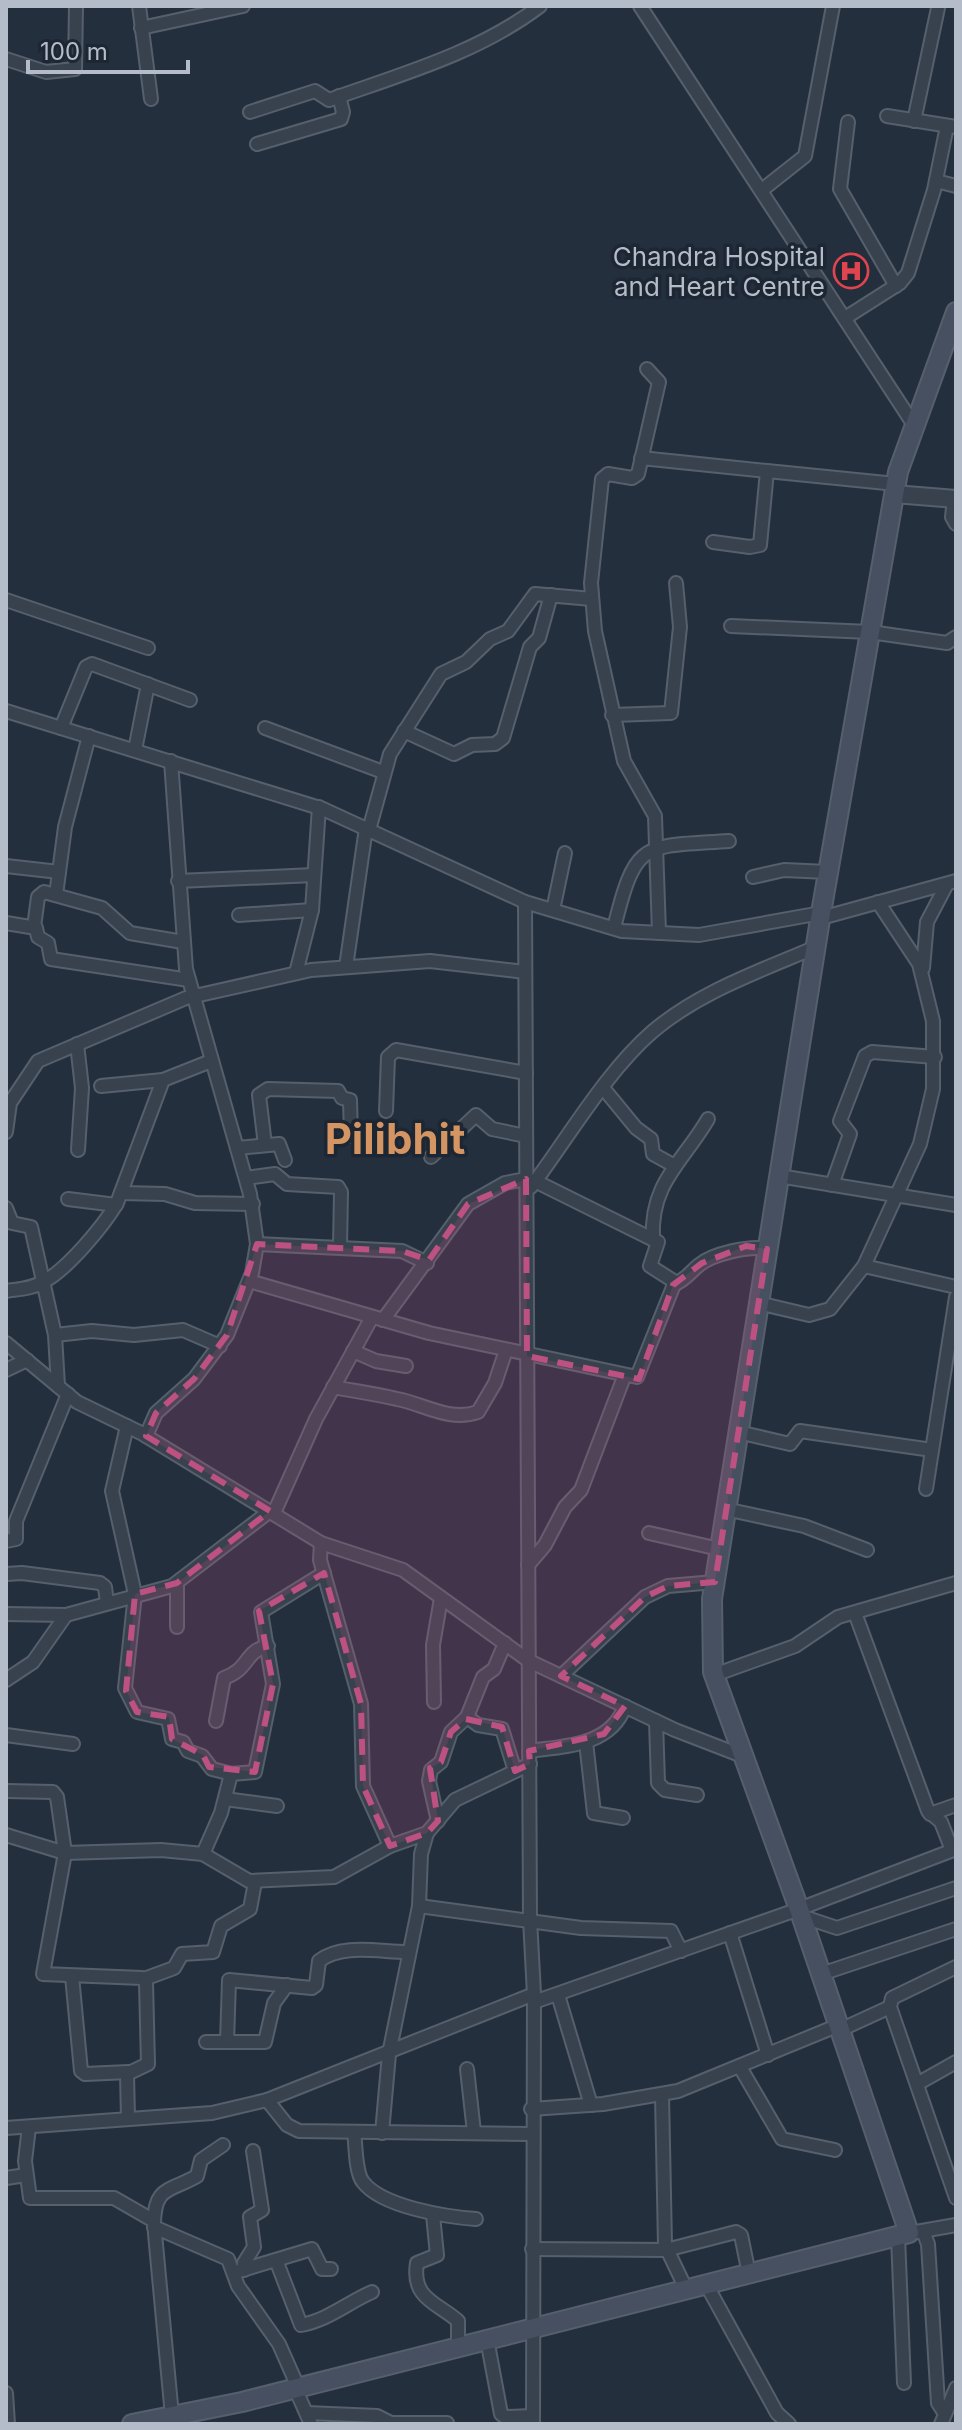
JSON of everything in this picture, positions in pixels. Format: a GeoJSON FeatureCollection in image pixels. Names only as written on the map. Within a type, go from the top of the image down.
{"type":"FeatureCollection","features":[{"type":"Feature","properties":{"kind":"main road"},"geometry":{"type":"LineString","coordinates":[[132,2424],[168,2419],[296,2388],[910,2234],[800,1912],[714,1675],[715,1582],[828,872],[895,489],[914,425],[956,312]]}},
{"type":"Feature","properties":{"kind":"street"},"geometry":{"type":"LineString","coordinates":[[6,59],[46,72],[72,72],[75,69],[76,6]]}},
{"type":"Feature","properties":{"kind":"street"},"geometry":{"type":"LineString","coordinates":[[139,6],[151,99]]}},
{"type":"Feature","properties":{"kind":"street"},"geometry":{"type":"LineString","coordinates":[[141,28],[243,6]]}},
{"type":"Feature","properties":{"kind":"street"},"geometry":{"type":"LineString","coordinates":[[250,112],[315,91],[325,100],[339,96],[483,43],[540,6]]}},
{"type":"Feature","properties":{"kind":"street"},"geometry":{"type":"LineString","coordinates":[[640,6],[914,425]]}},
{"type":"Feature","properties":{"kind":"street"},"geometry":{"type":"LineString","coordinates":[[762,190],[805,156],[833,6]]}},
{"type":"Feature","properties":{"kind":"street"},"geometry":{"type":"LineString","coordinates":[[914,121],[938,8]]}},
{"type":"Feature","properties":{"kind":"street"},"geometry":{"type":"LineString","coordinates":[[257,144],[341,119],[343,112],[339,96]]}},
{"type":"Feature","properties":{"kind":"street"},"geometry":{"type":"LineString","coordinates":[[845,318],[896,286],[908,273],[952,126],[887,116]]}},
{"type":"Feature","properties":{"kind":"street"},"geometry":{"type":"LineString","coordinates":[[848,122],[840,189],[896,286]]}},
{"type":"Feature","properties":{"kind":"street"},"geometry":{"type":"LineString","coordinates":[[936,181],[956,186]]}},
{"type":"Feature","properties":{"kind":"street"},"geometry":{"type":"LineString","coordinates":[[647,369],[659,382],[635,477],[608,474],[602,479],[592,599],[601,669],[624,761],[654,813],[659,933]]}},
{"type":"Feature","properties":{"kind":"street"},"geometry":{"type":"LineString","coordinates":[[641,458],[767,471],[955,499],[952,517],[956,524]]}},
{"type":"Feature","properties":{"kind":"street"},"geometry":{"type":"LineString","coordinates":[[713,542],[750,547],[760,545],[767,471]]}},
{"type":"Feature","properties":{"kind":"street"},"geometry":{"type":"LineString","coordinates":[[612,715],[671,713],[680,627],[676,583]]}},
{"type":"Feature","properties":{"kind":"street"},"geometry":{"type":"LineString","coordinates":[[346,967],[367,829],[384,769],[404,731],[441,674],[466,662],[490,639],[508,631],[535,594],[592,599]]}},
{"type":"Feature","properties":{"kind":"street"},"geometry":{"type":"LineString","coordinates":[[404,731],[454,754],[472,745],[495,744],[503,738],[530,647],[539,638],[551,595]]}},
{"type":"Feature","properties":{"kind":"street"},"geometry":{"type":"LineString","coordinates":[[6,600],[148,648]]}},
{"type":"Feature","properties":{"kind":"street"},"geometry":{"type":"LineString","coordinates":[[731,626],[870,632],[947,643],[956,637]]}},
{"type":"Feature","properties":{"kind":"street"},"geometry":{"type":"LineString","coordinates":[[61,728],[89,664],[190,700]]}},
{"type":"Feature","properties":{"kind":"street"},"geometry":{"type":"LineString","coordinates":[[135,750],[148,684]]}},
{"type":"Feature","properties":{"kind":"street"},"geometry":{"type":"LineString","coordinates":[[6,711],[319,807],[525,902],[614,928],[699,935],[821,916],[951,883]]}},
{"type":"Feature","properties":{"kind":"street"},"geometry":{"type":"LineString","coordinates":[[265,728],[384,769]]}},
{"type":"Feature","properties":{"kind":"street"},"geometry":{"type":"LineString","coordinates":[[56,895],[65,827],[89,736]]}},
{"type":"Feature","properties":{"kind":"street"},"geometry":{"type":"LineString","coordinates":[[146,1436],[156,1413],[194,1379],[233,1324],[249,1281],[257,1244],[253,1204],[189,980],[183,942],[171,761]]}},
{"type":"Feature","properties":{"kind":"street"},"geometry":{"type":"LineString","coordinates":[[296,973],[312,910],[319,807]]}},
{"type":"Feature","properties":{"kind":"street"},"geometry":{"type":"LineString","coordinates":[[614,928],[637,858],[657,846],[729,841]]}},
{"type":"Feature","properties":{"kind":"street"},"geometry":{"type":"LineString","coordinates":[[553,910],[565,853]]}},
{"type":"Feature","properties":{"kind":"street"},"geometry":{"type":"LineString","coordinates":[[6,866],[59,872]]}},
{"type":"Feature","properties":{"kind":"street"},"geometry":{"type":"LineString","coordinates":[[753,877],[784,870],[828,872]]}},
{"type":"Feature","properties":{"kind":"street"},"geometry":{"type":"LineString","coordinates":[[178,881],[314,875]]}},
{"type":"Feature","properties":{"kind":"street"},"geometry":{"type":"LineString","coordinates":[[922,973],[927,922],[951,883]]}},
{"type":"Feature","properties":{"kind":"street"},"geometry":{"type":"LineString","coordinates":[[183,942],[130,933],[102,908],[44,892],[38,897],[34,927],[38,937],[48,943],[51,959],[189,980]]}},
{"type":"Feature","properties":{"kind":"street"},"geometry":{"type":"LineString","coordinates":[[525,902],[526,1136],[531,1180]]}},
{"type":"Feature","properties":{"kind":"street"},"geometry":{"type":"LineString","coordinates":[[758,1303],[818,1315],[834,1305],[864,1266],[923,1135],[933,1089],[933,1021],[922,973],[909,945],[878,902]]}},
{"type":"Feature","properties":{"kind":"street"},"geometry":{"type":"LineString","coordinates":[[239,915],[312,910]]}},
{"type":"Feature","properties":{"kind":"street"},"geometry":{"type":"LineString","coordinates":[[6,923],[34,927]]}},
{"type":"Feature","properties":{"kind":"street"},"geometry":{"type":"LineString","coordinates":[[487,2339],[501,2414],[533,2420],[531,2109],[534,1998],[530,1919],[526,1193],[531,1180],[636,1049],[679,1012],[816,947]]}},
{"type":"Feature","properties":{"kind":"street"},"geometry":{"type":"LineString","coordinates":[[6,1132],[10,1103],[38,1061],[193,996],[296,973],[346,967],[430,961],[525,972]]}},
{"type":"Feature","properties":{"kind":"street"},"geometry":{"type":"LineString","coordinates":[[77,1044],[82,1088],[78,1150]]}},
{"type":"Feature","properties":{"kind":"street"},"geometry":{"type":"LineString","coordinates":[[386,1111],[388,1057],[392,1051],[526,1073]]}},
{"type":"Feature","properties":{"kind":"street"},"geometry":{"type":"LineString","coordinates":[[832,1185],[850,1134],[840,1121],[865,1056],[872,1052],[935,1057]]}},
{"type":"Feature","properties":{"kind":"street"},"geometry":{"type":"LineString","coordinates":[[101,1086],[163,1080],[211,1061]]}},
{"type":"Feature","properties":{"kind":"street"},"geometry":{"type":"LineString","coordinates":[[6,1291],[44,1282],[67,1262],[118,1199],[163,1080]]}},
{"type":"Feature","properties":{"kind":"street"},"geometry":{"type":"LineString","coordinates":[[265,1145],[259,1095],[268,1089],[338,1091],[342,1098],[350,1100],[351,1136]]}},
{"type":"Feature","properties":{"kind":"street"},"geometry":{"type":"LineString","coordinates":[[604,1089],[636,1128],[651,1139],[655,1156],[673,1165]]}},
{"type":"Feature","properties":{"kind":"street"},"geometry":{"type":"LineString","coordinates":[[431,1157],[476,1115],[499,1132],[526,1136]]}},
{"type":"Feature","properties":{"kind":"street"},"geometry":{"type":"LineString","coordinates":[[653,1238],[654,1203],[673,1165],[691,1148],[708,1119]]}},
{"type":"Feature","properties":{"kind":"street"},"geometry":{"type":"LineString","coordinates":[[237,1148],[279,1144],[285,1160]]}},
{"type":"Feature","properties":{"kind":"street"},"geometry":{"type":"LineString","coordinates":[[246,1178],[275,1174],[287,1184],[338,1187],[341,1192],[340,1247]]}},
{"type":"Feature","properties":{"kind":"street"},"geometry":{"type":"LineString","coordinates":[[779,1176],[956,1205]]}},
{"type":"Feature","properties":{"kind":"street"},"geometry":{"type":"LineString","coordinates":[[6,1614],[66,1615],[177,1583],[272,1512],[353,1351],[377,1318],[427,1263],[468,1204],[505,1183],[531,1180],[653,1238],[659,1246],[650,1266],[673,1279],[673,1285],[641,1372],[634,1378],[527,1356],[377,1318],[249,1281]]}},
{"type":"Feature","properties":{"kind":"street"},"geometry":{"type":"LineString","coordinates":[[68,1199],[118,1199],[165,1194],[195,1203],[253,1204]]}},
{"type":"Feature","properties":{"kind":"street"},"geometry":{"type":"LineString","coordinates":[[6,1210],[12,1223],[31,1227],[55,1335],[63,1390],[18,1516],[16,1539],[6,1541]]}},
{"type":"Feature","properties":{"kind":"street"},"geometry":{"type":"LineString","coordinates":[[257,1244],[411,1253],[427,1263]]}},
{"type":"Feature","properties":{"kind":"street"},"geometry":{"type":"LineString","coordinates":[[673,1285],[687,1279],[702,1263],[746,1246],[767,1249]]}},
{"type":"Feature","properties":{"kind":"street"},"geometry":{"type":"LineString","coordinates":[[864,1266],[956,1287]]}},
{"type":"Feature","properties":{"kind":"street"},"geometry":{"type":"LineString","coordinates":[[926,1489],[956,1297]]}},
{"type":"Feature","properties":{"kind":"street"},"geometry":{"type":"LineString","coordinates":[[55,1335],[92,1331],[134,1335],[183,1330],[220,1346]]}},
{"type":"Feature","properties":{"kind":"street"},"geometry":{"type":"LineString","coordinates":[[6,1343],[63,1390],[146,1436],[321,1543],[403,1570],[529,1661],[656,1721],[745,1757]]}},
{"type":"Feature","properties":{"kind":"street"},"geometry":{"type":"LineString","coordinates":[[333,1387],[398,1399],[420,1408],[469,1415],[478,1412],[486,1392],[495,1383],[506,1350]]}},
{"type":"Feature","properties":{"kind":"street"},"geometry":{"type":"LineString","coordinates":[[353,1351],[376,1361],[406,1366]]}},
{"type":"Feature","properties":{"kind":"street"},"geometry":{"type":"LineString","coordinates":[[6,1370],[27,1360]]}},
{"type":"Feature","properties":{"kind":"street"},"geometry":{"type":"LineString","coordinates":[[528,1565],[545,1545],[565,1507],[581,1490],[624,1377]]}},
{"type":"Feature","properties":{"kind":"street"},"geometry":{"type":"LineString","coordinates":[[127,1426],[112,1491],[135,1594],[125,1688],[135,1709],[166,1717],[172,1739],[183,1742],[188,1751],[202,1756],[209,1767],[232,1774],[255,1772],[273,1692],[268,1646],[261,1618],[264,1608],[324,1573]]}},
{"type":"Feature","properties":{"kind":"street"},"geometry":{"type":"LineString","coordinates":[[738,1432],[790,1444],[800,1431],[932,1450]]}},
{"type":"Feature","properties":{"kind":"street"},"geometry":{"type":"LineString","coordinates":[[725,1509],[804,1526],[867,1550]]}},
{"type":"Feature","properties":{"kind":"street"},"geometry":{"type":"LineString","coordinates":[[649,1533],[719,1549]]}},
{"type":"Feature","properties":{"kind":"street"},"geometry":{"type":"LineString","coordinates":[[321,1543],[320,1560],[361,1704],[363,1786],[390,1846]]}},
{"type":"Feature","properties":{"kind":"street"},"geometry":{"type":"LineString","coordinates":[[6,1574],[22,1573],[100,1583],[105,1587],[107,1603]]}},
{"type":"Feature","properties":{"kind":"street"},"geometry":{"type":"LineString","coordinates":[[561,1676],[645,1597],[668,1586],[715,1582]]}},
{"type":"Feature","properties":{"kind":"street"},"geometry":{"type":"LineString","coordinates":[[177,1583],[177,1627]]}},
{"type":"Feature","properties":{"kind":"street"},"geometry":{"type":"LineString","coordinates":[[714,1675],[795,1646],[832,1620],[956,1583]]}},
{"type":"Feature","properties":{"kind":"street"},"geometry":{"type":"LineString","coordinates":[[434,1702],[433,1645],[441,1598]]}},
{"type":"Feature","properties":{"kind":"street"},"geometry":{"type":"LineString","coordinates":[[6,2128],[212,2113],[267,2100],[534,1998],[558,1995],[730,1933],[800,1912],[954,1849],[941,1822],[930,1814],[855,1613]]}},
{"type":"Feature","properties":{"kind":"street"},"geometry":{"type":"LineString","coordinates":[[6,1680],[33,1662],[66,1615]]}},
{"type":"Feature","properties":{"kind":"street"},"geometry":{"type":"LineString","coordinates":[[438,1821],[429,1776],[433,1767],[441,1762],[451,1732],[467,1717],[483,1677],[494,1669],[505,1643]]}},
{"type":"Feature","properties":{"kind":"street"},"geometry":{"type":"LineString","coordinates":[[216,1721],[224,1678],[237,1674],[254,1650],[268,1646]]}},
{"type":"Feature","properties":{"kind":"street"},"geometry":{"type":"LineString","coordinates":[[382,2133],[389,2054],[407,1952],[419,1906],[421,1854],[427,1833],[455,1800],[515,1771],[530,1758],[586,1742],[615,1724],[625,1706]]}},
{"type":"Feature","properties":{"kind":"street"},"geometry":{"type":"LineString","coordinates":[[467,1717],[478,1725],[502,1729],[515,1771]]}},
{"type":"Feature","properties":{"kind":"street"},"geometry":{"type":"LineString","coordinates":[[656,1721],[658,1783],[665,1790],[697,1795]]}},
{"type":"Feature","properties":{"kind":"street"},"geometry":{"type":"LineString","coordinates":[[6,1735],[73,1744]]}},
{"type":"Feature","properties":{"kind":"street"},"geometry":{"type":"LineString","coordinates":[[586,1742],[594,1813],[623,1818]]}},
{"type":"Feature","properties":{"kind":"street"},"geometry":{"type":"LineString","coordinates":[[203,1854],[232,1774]]}},
{"type":"Feature","properties":{"kind":"street"},"geometry":{"type":"LineString","coordinates":[[6,1791],[56,1794],[65,1853],[42,1973],[144,1979],[174,1968],[182,1954],[213,1952],[221,1926],[250,1909],[255,1882]]}},
{"type":"Feature","properties":{"kind":"street"},"geometry":{"type":"LineString","coordinates":[[225,1799],[277,1806]]}},
{"type":"Feature","properties":{"kind":"street"},"geometry":{"type":"LineString","coordinates":[[930,1814],[956,1805]]}},
{"type":"Feature","properties":{"kind":"street"},"geometry":{"type":"LineString","coordinates":[[6,1835],[65,1853],[161,1850],[203,1854],[246,1881],[255,1882],[334,1877],[390,1846],[427,1833]]}},
{"type":"Feature","properties":{"kind":"street"},"geometry":{"type":"LineString","coordinates":[[800,1912],[837,1928],[956,1888]]}},
{"type":"Feature","properties":{"kind":"street"},"geometry":{"type":"LineString","coordinates":[[419,1906],[581,1928],[671,1931],[681,1951]]}},
{"type":"Feature","properties":{"kind":"street"},"geometry":{"type":"LineString","coordinates":[[821,1974],[956,1929]]}},
{"type":"Feature","properties":{"kind":"street"},"geometry":{"type":"LineString","coordinates":[[730,1933],[768,2055]]}},
{"type":"Feature","properties":{"kind":"street"},"geometry":{"type":"LineString","coordinates":[[227,2042],[229,1980],[315,1987],[319,1961],[337,1952],[407,1952]]}},
{"type":"Feature","properties":{"kind":"street"},"geometry":{"type":"LineString","coordinates":[[956,1967],[892,1998],[890,2007],[956,2198]]}},
{"type":"Feature","properties":{"kind":"street"},"geometry":{"type":"LineString","coordinates":[[72,1976],[81,2071],[85,2074],[129,2072],[148,2064],[144,1979]]}},
{"type":"Feature","properties":{"kind":"street"},"geometry":{"type":"LineString","coordinates":[[206,2042],[265,2042],[274,2003],[287,1985]]}},
{"type":"Feature","properties":{"kind":"street"},"geometry":{"type":"LineString","coordinates":[[558,1995],[591,2105]]}},
{"type":"Feature","properties":{"kind":"street"},"geometry":{"type":"LineString","coordinates":[[531,2109],[662,2095],[890,2007]]}},
{"type":"Feature","properties":{"kind":"street"},"geometry":{"type":"LineString","coordinates":[[917,2084],[956,2062]]}},
{"type":"Feature","properties":{"kind":"street"},"geometry":{"type":"LineString","coordinates":[[740,2067],[782,2139],[835,2150]]}},
{"type":"Feature","properties":{"kind":"street"},"geometry":{"type":"LineString","coordinates":[[467,2069],[474,2132]]}},
{"type":"Feature","properties":{"kind":"street"},"geometry":{"type":"LineString","coordinates":[[128,2118],[129,2072]]}},
{"type":"Feature","properties":{"kind":"street"},"geometry":{"type":"LineString","coordinates":[[662,2095],[666,2250],[686,2289]]}},
{"type":"Feature","properties":{"kind":"street"},"geometry":{"type":"LineString","coordinates":[[267,2100],[287,2125],[299,2131],[531,2134]]}},
{"type":"Feature","properties":{"kind":"street"},"geometry":{"type":"LineString","coordinates":[[29,2127],[27,2194],[33,2200],[114,2198],[154,2224],[225,2256],[238,2272],[243,2295],[279,2344],[309,2418],[377,2416],[387,2423],[447,2423]]}},
{"type":"Feature","properties":{"kind":"street"},"geometry":{"type":"LineString","coordinates":[[354,2132],[363,2182],[406,2207],[433,2215],[476,2219]]}},
{"type":"Feature","properties":{"kind":"street"},"geometry":{"type":"LineString","coordinates":[[168,2419],[154,2224],[158,2196],[197,2176],[201,2160],[223,2145]]}},
{"type":"Feature","properties":{"kind":"street"},"geometry":{"type":"LineString","coordinates":[[940,2150],[956,2150]]}},
{"type":"Feature","properties":{"kind":"street"},"geometry":{"type":"LineString","coordinates":[[238,2272],[254,2247],[250,2217],[262,2210],[253,2151]]}},
{"type":"Feature","properties":{"kind":"street"},"geometry":{"type":"LineString","coordinates":[[6,2178],[26,2175]]}},
{"type":"Feature","properties":{"kind":"street"},"geometry":{"type":"LineString","coordinates":[[433,2215],[437,2255],[417,2263],[416,2269],[427,2301],[458,2321],[458,2346]]}},
{"type":"Feature","properties":{"kind":"street"},"geometry":{"type":"LineString","coordinates":[[910,2234],[956,2225]]}},
{"type":"Feature","properties":{"kind":"street"},"geometry":{"type":"LineString","coordinates":[[532,2249],[666,2250],[738,2233],[749,2274]]}},
{"type":"Feature","properties":{"kind":"street"},"geometry":{"type":"LineString","coordinates":[[904,2383],[910,2234]]}},
{"type":"Feature","properties":{"kind":"street"},"geometry":{"type":"LineString","coordinates":[[910,2234],[928,2251],[938,2403],[943,2419]]}},
{"type":"Feature","properties":{"kind":"street"},"geometry":{"type":"LineString","coordinates":[[238,2272],[312,2249],[322,2269],[331,2269]]}},
{"type":"Feature","properties":{"kind":"street"},"geometry":{"type":"LineString","coordinates":[[276,2260],[301,2325],[331,2315],[337,2308],[372,2292]]}},
{"type":"Feature","properties":{"kind":"street"},"geometry":{"type":"LineString","coordinates":[[706,2284],[777,2413],[789,2424]]}},
{"type":"Feature","properties":{"kind":"street"},"geometry":{"type":"LineString","coordinates":[[943,2419],[956,2388]]}},
{"type":"Feature","properties":{"kind":"street"},"geometry":{"type":"LineString","coordinates":[[6,2393],[8,2424]]}},
{"type":"Feature","properties":{"kind":"highlighted area"},"geometry":{"type":"Polygon","coordinates":[[[526,1179],[527,1356],[639,1379],[673,1285],[702,1263],[746,1246],[767,1249],[715,1582],[668,1586],[645,1597],[561,1676],[625,1706],[604,1734],[529,1751],[530,1764],[515,1771],[502,1727],[466,1719],[451,1732],[441,1762],[430,1768],[438,1821],[427,1833],[390,1846],[363,1786],[361,1704],[324,1573],[259,1611],[273,1684],[255,1772],[209,1767],[203,1755],[172,1739],[169,1717],[137,1712],[126,1691],[135,1594],[177,1583],[270,1511],[146,1436],[156,1413],[194,1379],[227,1335],[257,1244],[402,1251],[429,1260],[468,1204],[526,1179]]]}},
{"type":"Feature","properties":{"kind":"place","name":"Chandra Hospital and Heart Centre"},"geometry":{"type":"Point","coordinates":[851,271]}},
{"type":"Feature","properties":{"kind":"district","name":"Pilibhit"},"geometry":{"type":"Point","coordinates":[395,1138]}}]}
